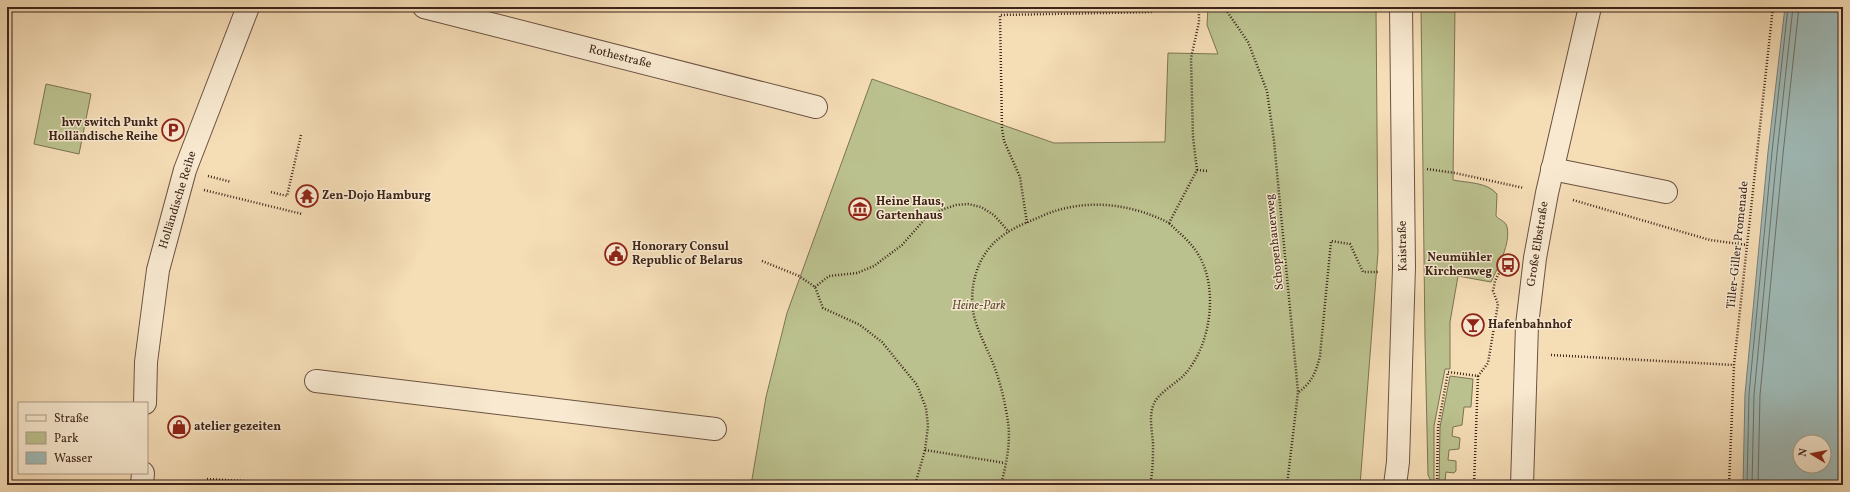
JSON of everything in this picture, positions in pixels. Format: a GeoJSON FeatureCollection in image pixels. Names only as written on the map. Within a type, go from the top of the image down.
{"type":"FeatureCollection","features":[{"type":"Feature","properties":{"kind":"street","name":"Holländische Reihe"},"geometry":{"type":"LineString","coordinates":[[145,402],[146,362],[158,270],[184,170],[248,7]]}},
{"type":"Feature","properties":{"kind":"street","name":"Rothestraße"},"geometry":{"type":"LineString","coordinates":[[424,7],[816,107]]}},
{"type":"Feature","properties":{"kind":"street","name":"Kaistraße"},"geometry":{"type":"LineString","coordinates":[[1395,485],[1398,462],[1404,267],[1400,7]]}},
{"type":"Feature","properties":{"kind":"street","name":"Große Elbstraße"},"geometry":{"type":"LineString","coordinates":[[1522,485],[1526,354],[1534,258],[1546,192],[1590,7]]}},
{"type":"Feature","properties":{"kind":"street"},"geometry":{"type":"LineString","coordinates":[[1552,168],[1666,192]]}},
{"type":"Feature","properties":{"kind":"street"},"geometry":{"type":"LineString","coordinates":[[316,381],[716,429]]}},
{"type":"Feature","properties":{"kind":"street"},"geometry":{"type":"LineString","coordinates":[[142,485],[143,474]]}},
{"type":"Feature","properties":{"kind":"path"},"geometry":{"type":"LineString","coordinates":[[1169,223],[1197,170],[1193,137],[1191,58],[1199,22],[1199,7]]}},
{"type":"Feature","properties":{"kind":"path","name":"Schopenhauerweg"},"geometry":{"type":"LineString","coordinates":[[1224,7],[1248,42],[1267,91],[1274,141],[1298,392],[1287,485]]}},
{"type":"Feature","properties":{"kind":"path","name":"Tiller-Giller-Promenade"},"geometry":{"type":"LineString","coordinates":[[1729,485],[1734,365],[1773,7]]}},
{"type":"Feature","properties":{"kind":"path"},"geometry":{"type":"LineString","coordinates":[[1027,223],[1020,176],[1004,141],[1002,128],[1000,15],[1154,12]]}},
{"type":"Feature","properties":{"kind":"path"},"geometry":{"type":"LineString","coordinates":[[271,192],[287,196],[300,135]]}},
{"type":"Feature","properties":{"kind":"path"},"geometry":{"type":"LineString","coordinates":[[1197,170],[1208,171]]}},
{"type":"Feature","properties":{"kind":"path"},"geometry":{"type":"LineString","coordinates":[[1455,173],[1546,192],[1710,240],[1747,245]]}},
{"type":"Feature","properties":{"kind":"path"},"geometry":{"type":"LineString","coordinates":[[227,195],[302,214]]}},
{"type":"Feature","properties":{"kind":"path"},"geometry":{"type":"LineString","coordinates":[[815,287],[829,276],[857,273],[874,266],[902,245],[925,219],[941,210],[956,205],[968,204],[981,207],[994,215],[1008,232]]}},
{"type":"Feature","properties":{"kind":"path"},"geometry":{"type":"LineString","coordinates":[[1001,485],[1005,463],[1008,423],[1002,393],[993,362],[974,315],[974,281],[982,259],[991,246],[1008,232],[1056,211],[1093,204],[1131,208],[1151,214],[1169,223],[1188,241],[1198,254],[1208,280],[1209,316],[1206,334],[1200,352],[1185,373],[1153,405],[1153,470],[1150,485]]}},
{"type":"Feature","properties":{"kind":"path"},"geometry":{"type":"LineString","coordinates":[[1298,392],[1308,384],[1316,371],[1320,356],[1331,241],[1350,244],[1363,272],[1374,272]]}},
{"type":"Feature","properties":{"kind":"path"},"geometry":{"type":"LineString","coordinates":[[1474,485],[1478,376],[1488,363],[1498,304],[1494,291],[1495,281],[1506,259],[1510,256],[1534,258]]}},
{"type":"Feature","properties":{"kind":"path"},"geometry":{"type":"LineString","coordinates":[[762,261],[799,276],[815,287],[823,308],[860,325],[882,342],[918,385],[926,408],[928,426],[925,450],[915,485]]}},
{"type":"Feature","properties":{"kind":"path"},"geometry":{"type":"LineString","coordinates":[[1526,354],[1734,365]]}},
{"type":"Feature","properties":{"kind":"path"},"geometry":{"type":"LineString","coordinates":[[1437,485],[1438,427],[1448,372],[1478,376]]}},
{"type":"Feature","properties":{"kind":"path"},"geometry":{"type":"LineString","coordinates":[[925,450],[1005,463]]}},
{"type":"Feature","properties":{"kind":"path"},"geometry":{"type":"LineString","coordinates":[[207,479],[262,482]]}},
{"type":"Feature","properties":{"kind":"green space","name":"Heine-Park"},"geometry":{"type":"Polygon","coordinates":[[[1208,7],[1376,7],[1378,252],[1360,485],[751,485],[766,397],[787,313],[872,79],[1054,143],[1165,142],[1168,53],[1218,54],[1207,25],[1208,7]]]}},
{"type":"Feature","properties":{"kind":"green space"},"geometry":{"type":"Polygon","coordinates":[[[1421,7],[1455,7],[1453,180],[1483,185],[1493,190],[1497,194],[1496,216],[1505,223],[1508,233],[1506,247],[1491,282],[1458,276],[1450,322],[1450,369],[1445,369],[1434,426],[1434,483],[1432,483],[1428,475],[1421,7]]]}},
{"type":"Feature","properties":{"kind":"green space"},"geometry":{"type":"Polygon","coordinates":[[[46,84],[91,94],[79,154],[34,144],[46,84]]]}},
{"type":"Feature","properties":{"kind":"green space"},"geometry":{"type":"Polygon","coordinates":[[[1450,376],[1473,379],[1471,407],[1464,407],[1462,425],[1453,427],[1452,436],[1460,438],[1459,449],[1449,450],[1448,460],[1456,461],[1456,471],[1454,473],[1446,472],[1445,481],[1454,482],[1456,485],[1439,485],[1440,427],[1450,376]]]}},
{"type":"Feature","properties":{"kind":"water"},"geometry":{"type":"Polygon","coordinates":[[[1785,7],[1843,7],[1843,485],[1743,485],[1745,394],[1768,152],[1785,7]]]}},
{"type":"Feature","properties":{"kind":"place","name":"hvv switch Punkt Holländische Reihe"},"geometry":{"type":"Point","coordinates":[173,130]}},
{"type":"Feature","properties":{"kind":"place","name":"Zen-Dojo Hamburg"},"geometry":{"type":"Point","coordinates":[307,196]}},
{"type":"Feature","properties":{"kind":"place","name":"Heine Haus, Gartenhaus"},"geometry":{"type":"Point","coordinates":[860,209]}},
{"type":"Feature","properties":{"kind":"place","name":"Honorary Consul Republic of Belarus"},"geometry":{"type":"Point","coordinates":[616,254]}},
{"type":"Feature","properties":{"kind":"place","name":"Neumühler Kirchenweg"},"geometry":{"type":"Point","coordinates":[1508,265]}},
{"type":"Feature","properties":{"kind":"place","name":"Hafenbahnhof"},"geometry":{"type":"Point","coordinates":[1473,325]}},
{"type":"Feature","properties":{"kind":"place","name":"atelier gezeiten"},"geometry":{"type":"Point","coordinates":[179,427]}}]}
